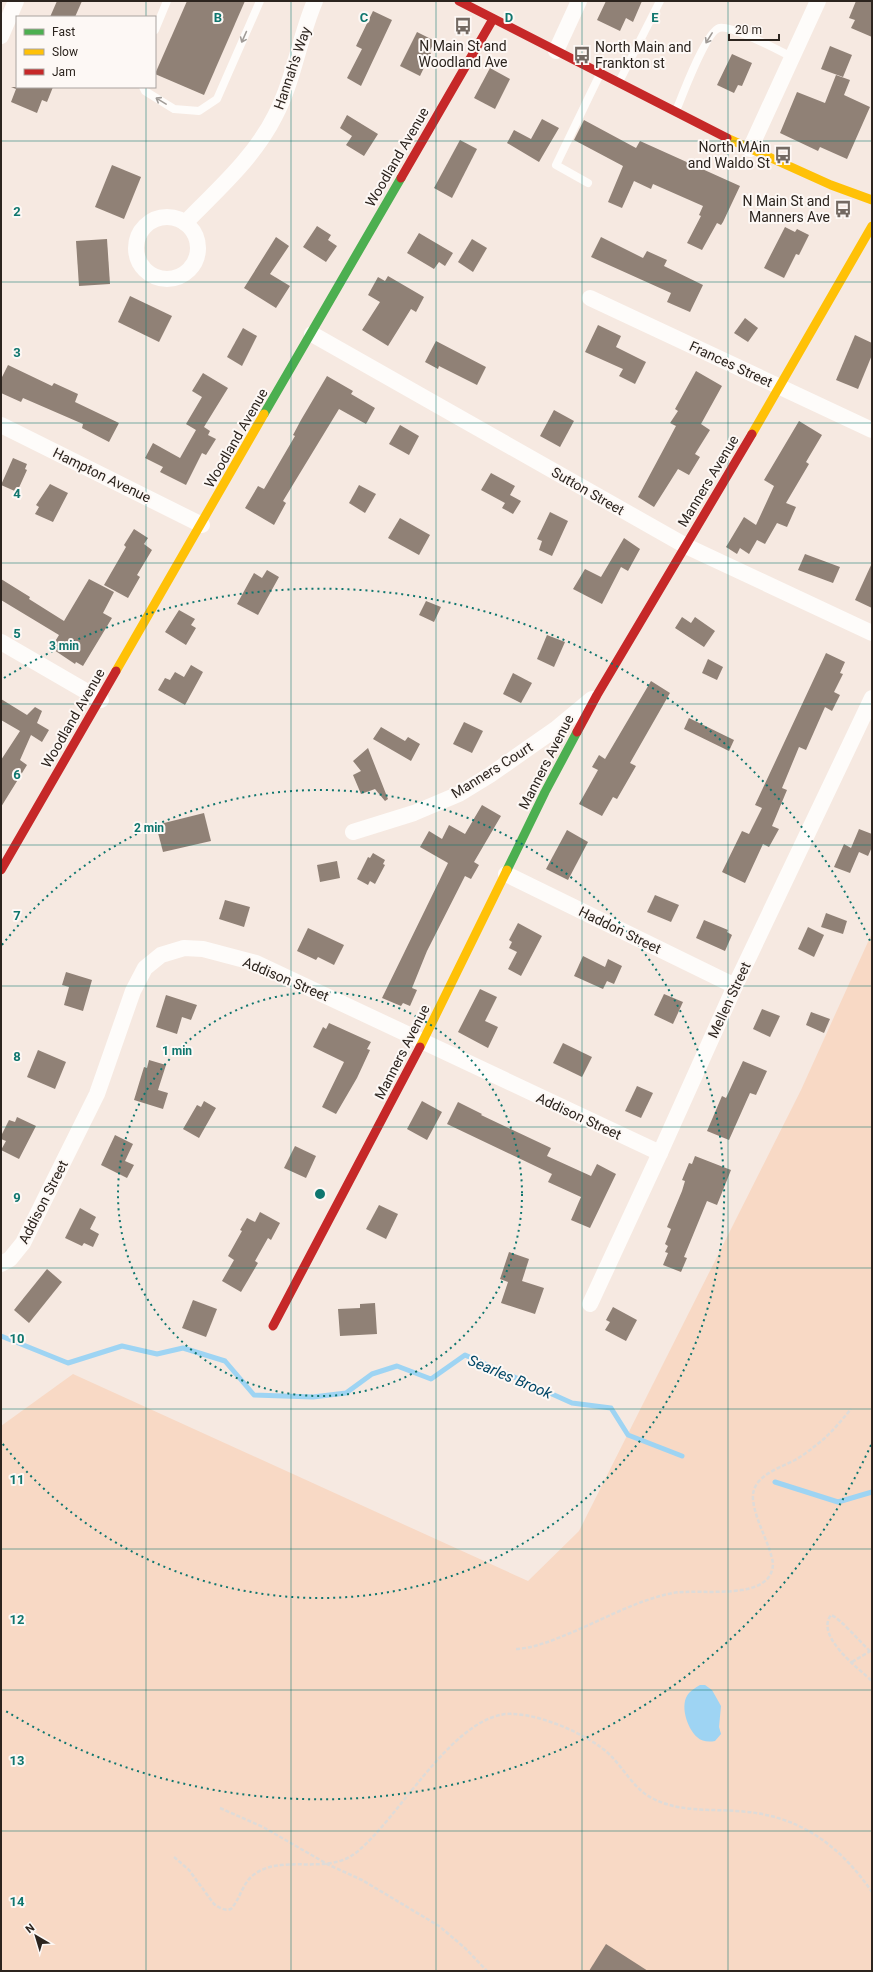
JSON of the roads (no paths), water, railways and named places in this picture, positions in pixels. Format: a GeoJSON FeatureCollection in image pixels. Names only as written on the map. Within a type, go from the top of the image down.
{"type":"FeatureCollection","features":[{"type":"Feature","properties":{"kind":"street"},"geometry":{"type":"LineString","coordinates":[[1,36],[16,1]]}},
{"type":"Feature","properties":{"kind":"street","name":"Hannah's Way"},"geometry":{"type":"LineString","coordinates":[[185,223],[244,162],[275,117],[286,89],[315,1]]}},
{"type":"Feature","properties":{"kind":"street"},"geometry":{"type":"LineString","coordinates":[[459,1],[750,149],[824,182],[872,200]]}},
{"type":"Feature","properties":{"kind":"street"},"geometry":{"type":"LineString","coordinates":[[556,51],[579,1]]}},
{"type":"Feature","properties":{"kind":"street"},"geometry":{"type":"LineString","coordinates":[[750,149],[818,1]]}},
{"type":"Feature","properties":{"kind":"street","name":"Woodland Avenue"},"geometry":{"type":"LineString","coordinates":[[1,870],[202,525],[493,19]]}},
{"type":"Feature","properties":{"kind":"street","name":"Manners Avenue"},"geometry":{"type":"LineString","coordinates":[[273,1326],[423,1042],[545,792],[597,695],[780,387],[872,226]]}},
{"type":"Feature","properties":{"kind":"street","name":"Frances Street"},"geometry":{"type":"LineString","coordinates":[[590,298],[872,430]]}},
{"type":"Feature","properties":{"kind":"street","name":"Sutton Street"},"geometry":{"type":"LineString","coordinates":[[312,334],[686,546],[872,634]]}},
{"type":"Feature","properties":{"kind":"street","name":"Hampton Avenue"},"geometry":{"type":"LineString","coordinates":[[1,425],[202,525]]}},
{"type":"Feature","properties":{"kind":"street"},"geometry":{"type":"LineString","coordinates":[[1,642],[100,700]]}},
{"type":"Feature","properties":{"kind":"street","name":"Manners Court"},"geometry":{"type":"LineString","coordinates":[[353,832],[414,813],[459,794],[490,775],[557,728],[597,695]]}},
{"type":"Feature","properties":{"kind":"street","name":"Mellen Street"},"geometry":{"type":"LineString","coordinates":[[590,1304],[735,986],[872,698]]}},
{"type":"Feature","properties":{"kind":"street","name":"Haddon Street"},"geometry":{"type":"LineString","coordinates":[[506,874],[735,986]]}},
{"type":"Feature","properties":{"kind":"street","name":"Addison Street"},"geometry":{"type":"LineString","coordinates":[[1,1264],[10,1259],[23,1244],[97,1094],[133,991],[145,968],[161,954],[184,948],[203,949],[256,964],[660,1153]]}},
{"type":"Feature","properties":{"kind":"lane"},"geometry":{"type":"LineString","coordinates":[[156,28],[167,1]]}},
{"type":"Feature","properties":{"kind":"lane"},"geometry":{"type":"LineString","coordinates":[[143,88],[145,91],[174,109],[199,111],[217,99],[260,1]]}},
{"type":"Feature","properties":{"kind":"lane"},"geometry":{"type":"LineString","coordinates":[[618,82],[660,1]]}},
{"type":"Feature","properties":{"kind":"lane"},"geometry":{"type":"LineString","coordinates":[[675,112],[704,45],[713,31],[720,27],[731,29],[792,57]]}},
{"type":"Feature","properties":{"kind":"lane"},"geometry":{"type":"LineString","coordinates":[[588,183],[556,165],[600,73]]}},
{"type":"Feature","properties":{"kind":"water"},"geometry":{"type":"Polygon","coordinates":[[[700,1685],[705,1685],[712,1690],[721,1706],[719,1727],[721,1734],[715,1741],[710,1742],[701,1740],[693,1733],[687,1722],[684,1709],[686,1698],[690,1692],[700,1685]]]}},
{"type":"Feature","properties":{"kind":"waterway","name":"Searles Brook"},"geometry":{"type":"LineString","coordinates":[[1,1336],[68,1363],[122,1346],[157,1354],[183,1348],[225,1361],[254,1395],[313,1397],[346,1393],[372,1374],[397,1366],[431,1379],[465,1355],[572,1403],[611,1408],[628,1435],[682,1456]]}},
{"type":"Feature","properties":{"kind":"waterway","name":"Searles Brook"},"geometry":{"type":"LineString","coordinates":[[775,1482],[838,1502],[872,1492]]}},
{"type":"Feature","properties":{"kind":"place","name":"N Main St and Woodland Ave"},"geometry":{"type":"Point","coordinates":[463,26]}},
{"type":"Feature","properties":{"kind":"place","name":"North Main and Frankton st"},"geometry":{"type":"Point","coordinates":[582,55]}},
{"type":"Feature","properties":{"kind":"place","name":"North MAin and Waldo St"},"geometry":{"type":"Point","coordinates":[783,155]}},
{"type":"Feature","properties":{"kind":"place","name":"N Main St and Manners Ave"},"geometry":{"type":"Point","coordinates":[843,209]}}]}
